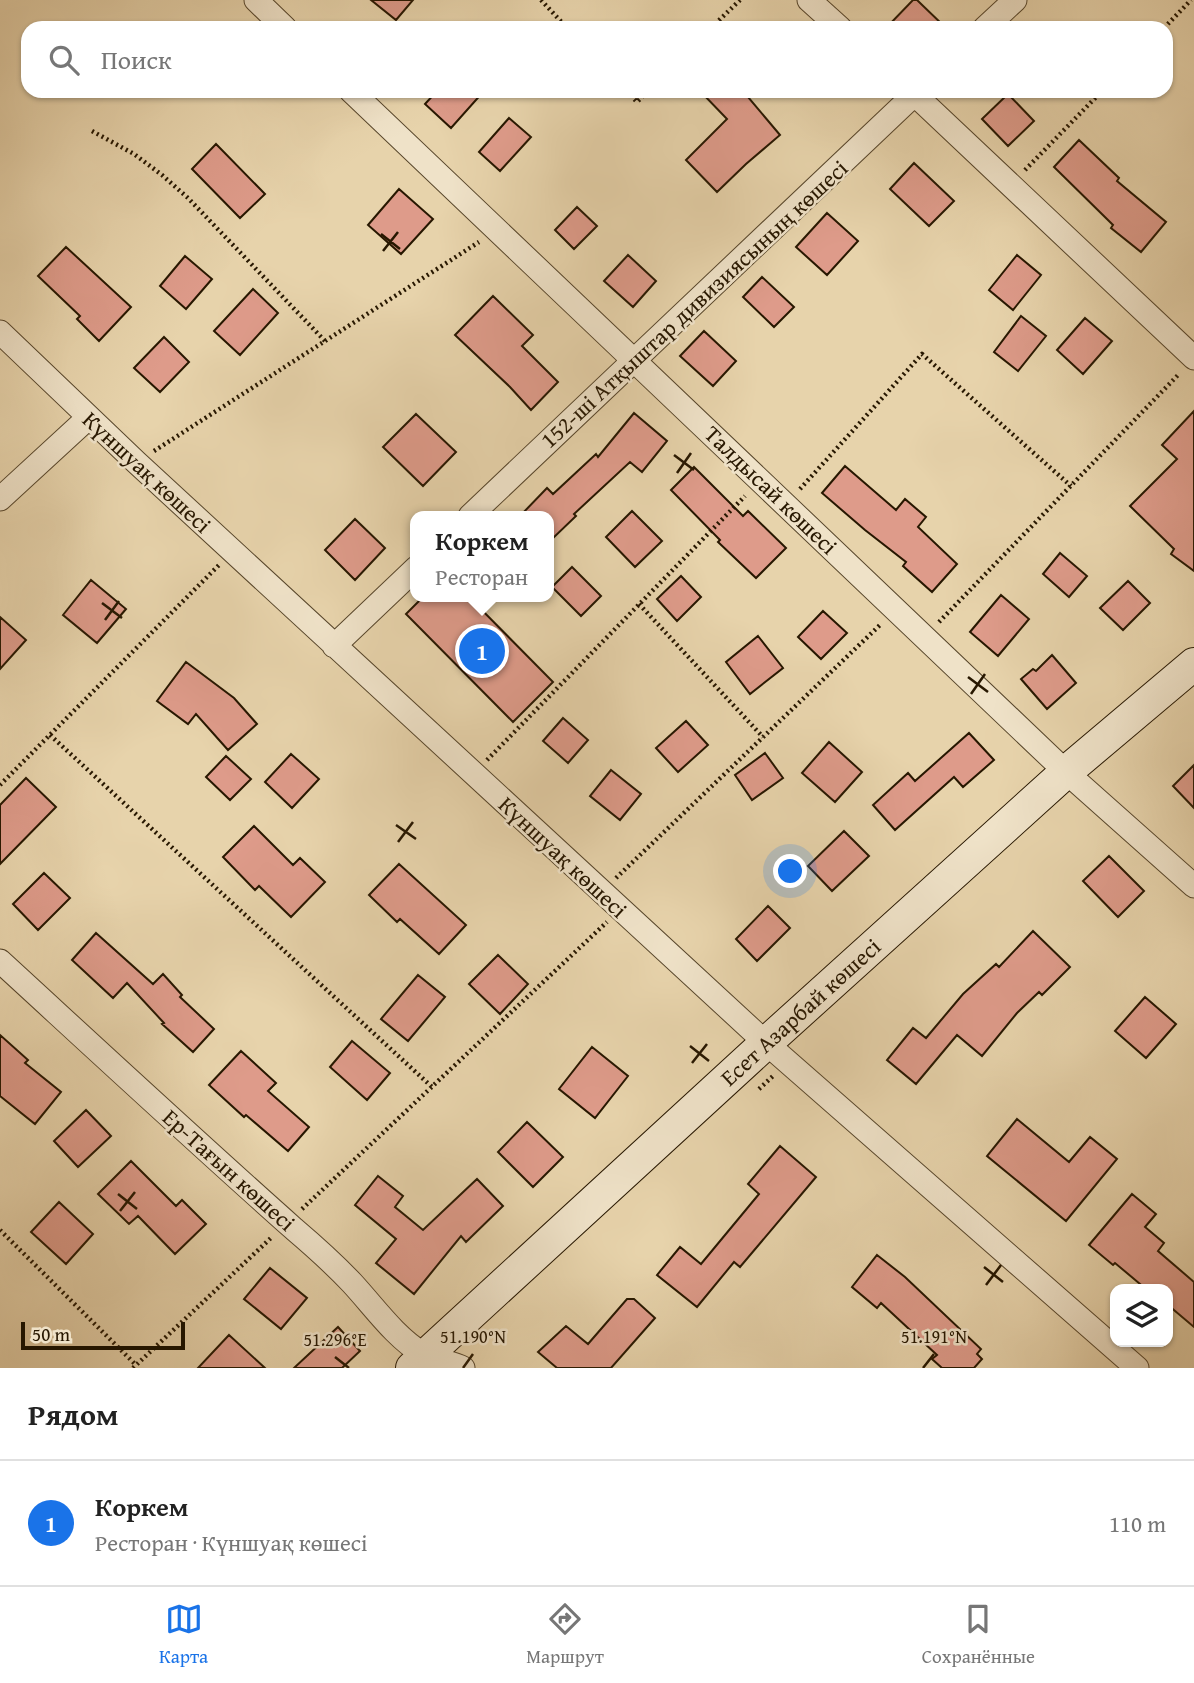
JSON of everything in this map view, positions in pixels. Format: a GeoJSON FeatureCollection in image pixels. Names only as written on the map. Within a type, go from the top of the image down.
{"type":"FeatureCollection","features":[{"type":"Feature","properties":{"kind":"street"},"geometry":{"type":"LineString","coordinates":[[256,0],[278,21]]}},
{"type":"Feature","properties":{"kind":"street"},"geometry":{"type":"LineString","coordinates":[[808,0],[833,21]]}},
{"type":"Feature","properties":{"kind":"street"},"geometry":{"type":"LineString","coordinates":[[992,21],[1015,0]]}},
{"type":"Feature","properties":{"kind":"street","name":"Талдысай көшесі"},"geometry":{"type":"LineString","coordinates":[[358,98],[1066,772],[1194,886]]}},
{"type":"Feature","properties":{"kind":"street","name":"152-ші Атқыштар дивизиясының көшесі"},"geometry":{"type":"LineString","coordinates":[[475,511],[909,98]]}},
{"type":"Feature","properties":{"kind":"street"},"geometry":{"type":"LineString","coordinates":[[921,98],[1194,358]]}},
{"type":"Feature","properties":{"kind":"street","name":"Күншуақ көшесі"},"geometry":{"type":"LineString","coordinates":[[0,332],[232,552],[766,1043],[1138,1368]]}},
{"type":"Feature","properties":{"kind":"street"},"geometry":{"type":"LineString","coordinates":[[0,499],[88,418]]}},
{"type":"Feature","properties":{"kind":"street"},"geometry":{"type":"LineString","coordinates":[[334,646],[410,573]]}},
{"type":"Feature","properties":{"kind":"street","name":"Есет Азарбай көшесі"},"geometry":{"type":"LineString","coordinates":[[419,1362],[1066,772],[1194,664]]}},
{"type":"Feature","properties":{"kind":"street","name":"Ер-Тағын көшесі"},"geometry":{"type":"LineString","coordinates":[[0,961],[352,1283],[395,1330],[419,1362],[453,1363],[463,1368]]}},
{"type":"Feature","properties":{"kind":"path"},"geometry":{"type":"LineString","coordinates":[[541,0],[561,21]]}},
{"type":"Feature","properties":{"kind":"path"},"geometry":{"type":"LineString","coordinates":[[719,21],[740,0]]}},
{"type":"Feature","properties":{"kind":"path"},"geometry":{"type":"LineString","coordinates":[[1171,21],[1192,0]]}},
{"type":"Feature","properties":{"kind":"path"},"geometry":{"type":"LineString","coordinates":[[1011,185],[1095,98]]}},
{"type":"Feature","properties":{"kind":"path"},"geometry":{"type":"LineString","coordinates":[[92,131],[134,154],[188,198],[325,341]]}},
{"type":"Feature","properties":{"kind":"path"},"geometry":{"type":"LineString","coordinates":[[136,462],[498,230]]}},
{"type":"Feature","properties":{"kind":"path"},"geometry":{"type":"LineString","coordinates":[[786,505],[922,354],[1071,486]]}},
{"type":"Feature","properties":{"kind":"path"},"geometry":{"type":"LineString","coordinates":[[925,637],[1194,358]]}},
{"type":"Feature","properties":{"kind":"path"},"geometry":{"type":"LineString","coordinates":[[473,774],[760,480]]}},
{"type":"Feature","properties":{"kind":"path"},"geometry":{"type":"LineString","coordinates":[[0,785],[232,552]]}},
{"type":"Feature","properties":{"kind":"path"},"geometry":{"type":"LineString","coordinates":[[639,604],[763,737]]}},
{"type":"Feature","properties":{"kind":"path"},"geometry":{"type":"LineString","coordinates":[[602,892],[896,610]]}},
{"type":"Feature","properties":{"kind":"path"},"geometry":{"type":"LineString","coordinates":[[50,735],[432,1087]]}},
{"type":"Feature","properties":{"kind":"path"},"geometry":{"type":"LineString","coordinates":[[0,1230],[134,1366],[621,910]]}},
{"type":"Feature","properties":{"kind":"building"},"geometry":{"type":"Polygon","coordinates":[[[371,0],[413,0],[396,20],[371,0]]]}},
{"type":"Feature","properties":{"kind":"building"},"geometry":{"type":"Polygon","coordinates":[[[913,0],[917,0],[939,21],[893,21],[913,0]]]}},
{"type":"Feature","properties":{"kind":"building"},"geometry":{"type":"Polygon","coordinates":[[[431,98],[478,98],[451,128],[425,104],[431,98]]]}},
{"type":"Feature","properties":{"kind":"building"},"geometry":{"type":"Polygon","coordinates":[[[707,98],[749,98],[780,135],[717,192],[686,160],[727,119],[707,98]]]}},
{"type":"Feature","properties":{"kind":"building"},"geometry":{"type":"Polygon","coordinates":[[[1004,98],[1012,98],[1034,121],[1008,146],[982,119],[1004,98]]]}},
{"type":"Feature","properties":{"kind":"building"},"geometry":{"type":"Polygon","coordinates":[[[509,118],[531,137],[500,171],[479,152],[509,118]]]}},
{"type":"Feature","properties":{"kind":"building"},"geometry":{"type":"Polygon","coordinates":[[[1079,140],[1119,178],[1117,181],[1166,222],[1141,252],[1111,228],[1113,225],[1054,167],[1079,140]]]}},
{"type":"Feature","properties":{"kind":"building"},"geometry":{"type":"Polygon","coordinates":[[[216,144],[265,194],[240,218],[192,169],[216,144]]]}},
{"type":"Feature","properties":{"kind":"building"},"geometry":{"type":"Polygon","coordinates":[[[914,163],[954,201],[929,226],[890,189],[914,163]]]}},
{"type":"Feature","properties":{"kind":"building"},"geometry":{"type":"Polygon","coordinates":[[[399,189],[433,219],[401,254],[368,225],[399,189]]]}},
{"type":"Feature","properties":{"kind":"building"},"geometry":{"type":"Polygon","coordinates":[[[577,207],[597,226],[574,249],[555,230],[577,207]]]}},
{"type":"Feature","properties":{"kind":"building"},"geometry":{"type":"Polygon","coordinates":[[[827,213],[858,241],[827,275],[796,247],[827,213]]]}},
{"type":"Feature","properties":{"kind":"building"},"geometry":{"type":"Polygon","coordinates":[[[66,247],[131,307],[99,341],[77,319],[80,316],[38,276],[66,247]]]}},
{"type":"Feature","properties":{"kind":"building"},"geometry":{"type":"Polygon","coordinates":[[[628,255],[656,281],[633,307],[604,281],[628,255]]]}},
{"type":"Feature","properties":{"kind":"building"},"geometry":{"type":"Polygon","coordinates":[[[1017,255],[1041,275],[1013,310],[989,290],[1017,255]]]}},
{"type":"Feature","properties":{"kind":"building"},"geometry":{"type":"Polygon","coordinates":[[[185,256],[212,279],[186,309],[160,286],[185,256]]]}},
{"type":"Feature","properties":{"kind":"building"},"geometry":{"type":"Polygon","coordinates":[[[762,277],[794,307],[774,327],[743,297],[762,277]]]}},
{"type":"Feature","properties":{"kind":"building"},"geometry":{"type":"Polygon","coordinates":[[[253,289],[278,313],[240,355],[214,331],[253,289]]]}},
{"type":"Feature","properties":{"kind":"building"},"geometry":{"type":"Polygon","coordinates":[[[493,296],[533,335],[522,346],[558,382],[531,410],[455,335],[493,296]]]}},
{"type":"Feature","properties":{"kind":"building"},"geometry":{"type":"Polygon","coordinates":[[[1021,316],[1046,336],[1018,371],[994,352],[1021,316]]]}},
{"type":"Feature","properties":{"kind":"building"},"geometry":{"type":"Polygon","coordinates":[[[1085,318],[1112,341],[1083,374],[1057,350],[1085,318]]]}},
{"type":"Feature","properties":{"kind":"building"},"geometry":{"type":"Polygon","coordinates":[[[704,331],[736,361],[713,386],[680,356],[704,331]]]}},
{"type":"Feature","properties":{"kind":"building"},"geometry":{"type":"Polygon","coordinates":[[[164,337],[189,362],[160,392],[134,368],[164,337]]]}},
{"type":"Feature","properties":{"kind":"building"},"geometry":{"type":"Polygon","coordinates":[[[1194,411],[1194,571],[1171,554],[1174,549],[1130,506],[1177,459],[1162,445],[1194,411]]]}},
{"type":"Feature","properties":{"kind":"building"},"geometry":{"type":"Polygon","coordinates":[[[634,413],[667,441],[642,472],[630,462],[574,514],[576,516],[554,537],[554,511],[525,511],[547,488],[553,494],[596,454],[598,457],[634,413]]]}},
{"type":"Feature","properties":{"kind":"building"},"geometry":{"type":"Polygon","coordinates":[[[416,414],[456,452],[423,486],[383,447],[416,414]]]}},
{"type":"Feature","properties":{"kind":"building"},"geometry":{"type":"Polygon","coordinates":[[[845,466],[896,510],[905,499],[926,517],[918,527],[957,564],[932,592],[903,566],[906,562],[822,493],[845,466]]]}},
{"type":"Feature","properties":{"kind":"building"},"geometry":{"type":"Polygon","coordinates":[[[694,467],[743,516],[748,511],[786,548],[756,578],[718,542],[720,540],[671,490],[694,467]]]}},
{"type":"Feature","properties":{"kind":"building"},"geometry":{"type":"Polygon","coordinates":[[[632,511],[662,541],[635,567],[606,537],[632,511]]]}},
{"type":"Feature","properties":{"kind":"building"},"geometry":{"type":"Polygon","coordinates":[[[355,519],[385,548],[355,580],[325,550],[355,519]]]}},
{"type":"Feature","properties":{"kind":"building"},"geometry":{"type":"Polygon","coordinates":[[[1060,553],[1087,576],[1069,597],[1043,574],[1060,553]]]}},
{"type":"Feature","properties":{"kind":"building"},"geometry":{"type":"Polygon","coordinates":[[[572,567],[601,596],[581,616],[554,589],[554,585],[572,567]]]}},
{"type":"Feature","properties":{"kind":"building"},"geometry":{"type":"Polygon","coordinates":[[[681,576],[701,597],[677,621],[657,599],[681,576]]]}},
{"type":"Feature","properties":{"kind":"building"},"geometry":{"type":"Polygon","coordinates":[[[91,580],[126,609],[97,643],[63,615],[91,580]]]}},
{"type":"Feature","properties":{"kind":"building"},"geometry":{"type":"Polygon","coordinates":[[[1128,581],[1150,603],[1123,630],[1100,608],[1128,581]]]}},
{"type":"Feature","properties":{"kind":"building"},"geometry":{"type":"Polygon","coordinates":[[[1001,595],[1029,619],[998,656],[970,632],[1001,595]]]}},
{"type":"Feature","properties":{"kind":"building"},"geometry":{"type":"Polygon","coordinates":[[[418,602],[474,602],[553,682],[513,722],[406,614],[418,602]]]}},
{"type":"Feature","properties":{"kind":"building"},"geometry":{"type":"Polygon","coordinates":[[[823,611],[847,633],[821,659],[798,637],[823,611]]]}},
{"type":"Feature","properties":{"kind":"building"},"geometry":{"type":"Polygon","coordinates":[[[0,617],[26,640],[0,669],[0,617]]]}},
{"type":"Feature","properties":{"kind":"building"},"geometry":{"type":"Polygon","coordinates":[[[758,636],[783,668],[750,694],[726,662],[758,636]]]}},
{"type":"Feature","properties":{"kind":"building"},"geometry":{"type":"Polygon","coordinates":[[[1052,655],[1076,683],[1047,709],[1021,679],[1033,669],[1036,671],[1052,655]]]}},
{"type":"Feature","properties":{"kind":"building"},"geometry":{"type":"Polygon","coordinates":[[[186,662],[234,698],[257,724],[228,750],[196,714],[188,724],[157,701],[186,662]]]}},
{"type":"Feature","properties":{"kind":"building"},"geometry":{"type":"Polygon","coordinates":[[[563,718],[588,740],[568,763],[543,741],[563,718]]]}},
{"type":"Feature","properties":{"kind":"building"},"geometry":{"type":"Polygon","coordinates":[[[686,721],[708,745],[678,772],[656,748],[686,721]]]}},
{"type":"Feature","properties":{"kind":"building"},"geometry":{"type":"Polygon","coordinates":[[[969,733],[994,760],[963,787],[954,777],[895,830],[873,805],[908,773],[915,781],[969,733]]]}},
{"type":"Feature","properties":{"kind":"building"},"geometry":{"type":"Polygon","coordinates":[[[829,742],[862,772],[835,802],[802,773],[829,742]]]}},
{"type":"Feature","properties":{"kind":"building"},"geometry":{"type":"Polygon","coordinates":[[[765,753],[783,778],[752,800],[735,775],[765,753]]]}},
{"type":"Feature","properties":{"kind":"building"},"geometry":{"type":"Polygon","coordinates":[[[291,754],[319,779],[292,808],[265,782],[291,754]]]}},
{"type":"Feature","properties":{"kind":"building"},"geometry":{"type":"Polygon","coordinates":[[[226,756],[251,779],[230,800],[206,777],[226,756]]]}},
{"type":"Feature","properties":{"kind":"building"},"geometry":{"type":"Polygon","coordinates":[[[1194,765],[1194,808],[1173,786],[1194,765]]]}},
{"type":"Feature","properties":{"kind":"building"},"geometry":{"type":"Polygon","coordinates":[[[611,770],[641,794],[620,820],[590,796],[611,770]]]}},
{"type":"Feature","properties":{"kind":"building"},"geometry":{"type":"Polygon","coordinates":[[[26,778],[56,807],[0,864],[0,805],[26,778]]]}},
{"type":"Feature","properties":{"kind":"building"},"geometry":{"type":"Polygon","coordinates":[[[254,826],[293,865],[300,858],[325,882],[291,917],[259,886],[255,890],[223,857],[254,826]]]}},
{"type":"Feature","properties":{"kind":"building"},"geometry":{"type":"Polygon","coordinates":[[[844,831],[869,856],[832,891],[808,866],[844,831]]]}},
{"type":"Feature","properties":{"kind":"building"},"geometry":{"type":"Polygon","coordinates":[[[1109,856],[1144,891],[1118,917],[1083,881],[1109,856]]]}},
{"type":"Feature","properties":{"kind":"building"},"geometry":{"type":"Polygon","coordinates":[[[399,864],[466,925],[439,954],[400,919],[397,922],[369,895],[399,864]]]}},
{"type":"Feature","properties":{"kind":"building"},"geometry":{"type":"Polygon","coordinates":[[[44,873],[70,898],[38,930],[13,904],[44,873]]]}},
{"type":"Feature","properties":{"kind":"building"},"geometry":{"type":"Polygon","coordinates":[[[768,906],[790,928],[757,961],[736,939],[768,906]]]}},
{"type":"Feature","properties":{"kind":"building"},"geometry":{"type":"Polygon","coordinates":[[[1033,931],[1070,967],[1042,995],[1039,992],[1017,1013],[982,1056],[957,1035],[916,1084],[887,1060],[913,1028],[926,1038],[963,994],[996,964],[999,967],[1033,931]]]}},
{"type":"Feature","properties":{"kind":"building"},"geometry":{"type":"Polygon","coordinates":[[[96,933],[153,984],[163,974],[182,995],[180,997],[214,1029],[193,1052],[162,1024],[164,1023],[127,983],[113,998],[72,960],[96,933]]]}},
{"type":"Feature","properties":{"kind":"building"},"geometry":{"type":"Polygon","coordinates":[[[498,955],[528,984],[500,1014],[469,984],[498,955]]]}},
{"type":"Feature","properties":{"kind":"building"},"geometry":{"type":"Polygon","coordinates":[[[418,975],[445,997],[408,1041],[381,1019],[418,975]]]}},
{"type":"Feature","properties":{"kind":"building"},"geometry":{"type":"Polygon","coordinates":[[[1145,997],[1176,1024],[1146,1058],[1115,1031],[1145,997]]]}},
{"type":"Feature","properties":{"kind":"building"},"geometry":{"type":"Polygon","coordinates":[[[0,1035],[28,1060],[25,1063],[61,1092],[35,1124],[0,1096],[0,1035]]]}},
{"type":"Feature","properties":{"kind":"building"},"geometry":{"type":"Polygon","coordinates":[[[352,1041],[390,1073],[367,1100],[330,1067],[352,1041]]]}},
{"type":"Feature","properties":{"kind":"building"},"geometry":{"type":"Polygon","coordinates":[[[592,1047],[628,1076],[595,1118],[559,1089],[592,1047]]]}},
{"type":"Feature","properties":{"kind":"building"},"geometry":{"type":"Polygon","coordinates":[[[241,1051],[276,1083],[268,1091],[309,1127],[288,1151],[246,1115],[244,1117],[209,1085],[241,1051]]]}},
{"type":"Feature","properties":{"kind":"building"},"geometry":{"type":"Polygon","coordinates":[[[86,1110],[111,1136],[78,1167],[54,1141],[86,1110]]]}},
{"type":"Feature","properties":{"kind":"building"},"geometry":{"type":"Polygon","coordinates":[[[1017,1119],[1069,1162],[1090,1137],[1117,1159],[1066,1221],[987,1156],[1017,1119]]]}},
{"type":"Feature","properties":{"kind":"building"},"geometry":{"type":"Polygon","coordinates":[[[527,1122],[563,1157],[533,1187],[498,1152],[527,1122]]]}},
{"type":"Feature","properties":{"kind":"building"},"geometry":{"type":"Polygon","coordinates":[[[780,1146],[816,1177],[740,1267],[734,1262],[697,1307],[657,1275],[680,1247],[701,1264],[759,1194],[748,1184],[780,1146]]]}},
{"type":"Feature","properties":{"kind":"building"},"geometry":{"type":"Polygon","coordinates":[[[131,1161],[176,1206],[182,1200],[206,1224],[175,1254],[138,1216],[129,1224],[98,1194],[131,1161]]]}},
{"type":"Feature","properties":{"kind":"building"},"geometry":{"type":"Polygon","coordinates":[[[378,1176],[403,1196],[395,1207],[423,1230],[477,1179],[503,1206],[466,1242],[461,1236],[414,1294],[376,1263],[396,1239],[355,1205],[378,1176]]]}},
{"type":"Feature","properties":{"kind":"building"},"geometry":{"type":"Polygon","coordinates":[[[1132,1194],[1156,1214],[1145,1227],[1164,1243],[1158,1251],[1194,1282],[1194,1327],[1173,1309],[1173,1284],[1140,1284],[1089,1245],[1132,1194]]]}},
{"type":"Feature","properties":{"kind":"building"},"geometry":{"type":"Polygon","coordinates":[[[59,1202],[93,1234],[66,1264],[31,1232],[59,1202]]]}},
{"type":"Feature","properties":{"kind":"building"},"geometry":{"type":"Polygon","coordinates":[[[877,1255],[905,1277],[981,1349],[977,1354],[982,1359],[974,1368],[942,1368],[932,1359],[937,1355],[881,1303],[877,1308],[852,1287],[877,1255]]]}},
{"type":"Feature","properties":{"kind":"building"},"geometry":{"type":"Polygon","coordinates":[[[270,1268],[307,1298],[281,1329],[244,1299],[270,1268]]]}},
{"type":"Feature","properties":{"kind":"building"},"geometry":{"type":"Polygon","coordinates":[[[627,1299],[634,1299],[655,1318],[611,1368],[557,1368],[538,1352],[566,1326],[588,1344],[627,1299]]]}},
{"type":"Feature","properties":{"kind":"building"},"geometry":{"type":"Polygon","coordinates":[[[338,1327],[360,1351],[342,1368],[294,1368],[338,1327]]]}},
{"type":"Feature","properties":{"kind":"building"},"geometry":{"type":"Polygon","coordinates":[[[229,1335],[265,1368],[198,1368],[229,1335]]]}},
{"type":"Feature","properties":{"kind":"place","name":"Коркем"},"geometry":{"type":"Point","coordinates":[482,651]}}]}
